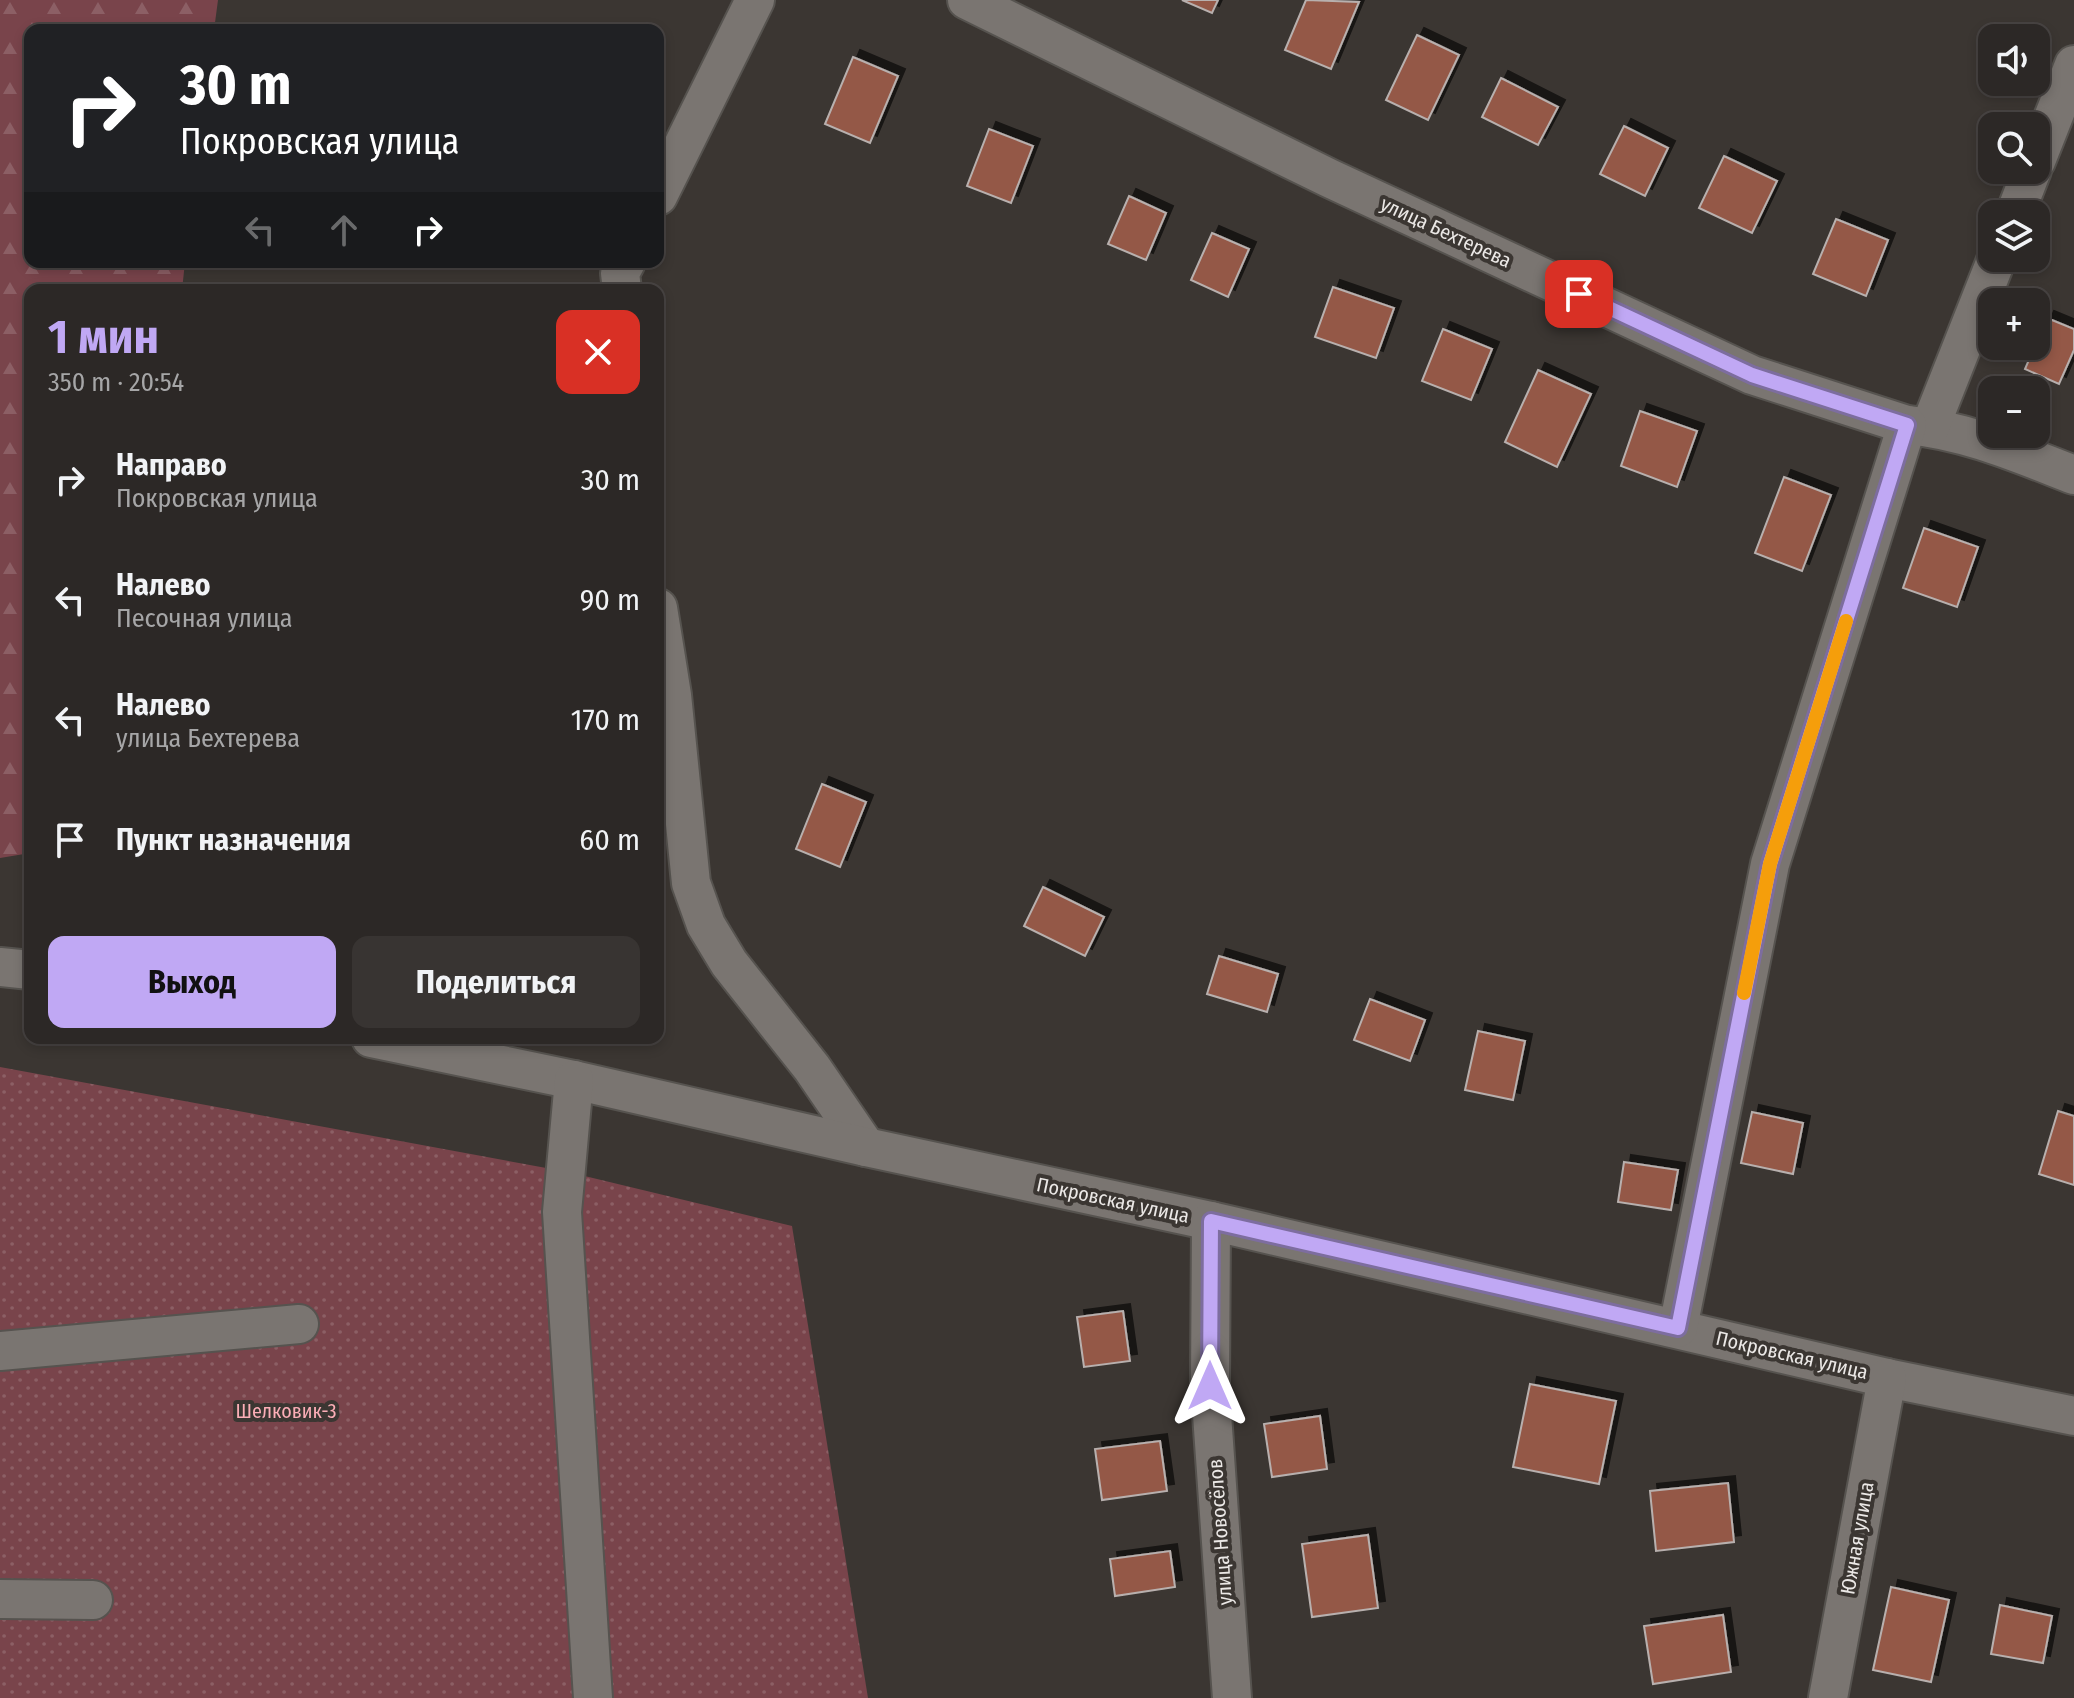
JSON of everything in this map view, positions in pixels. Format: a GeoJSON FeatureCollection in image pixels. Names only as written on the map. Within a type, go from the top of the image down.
{"type":"FeatureCollection","features":[{"type":"Feature","properties":{"kind":"street"},"geometry":{"type":"LineString","coordinates":[[664,184],[755,0]]}},
{"type":"Feature","properties":{"kind":"street","name":"улица Бехтерева"},"geometry":{"type":"LineString","coordinates":[[967,0],[1343,184],[1752,375],[1919,426],[2000,446],[2074,475]]}},
{"type":"Feature","properties":{"kind":"street"},"geometry":{"type":"LineString","coordinates":[[2050,126],[2074,65]]}},
{"type":"Feature","properties":{"kind":"street"},"geometry":{"type":"LineString","coordinates":[[1678,1328],[1770,864],[1919,426],[1990,272]]}},
{"type":"Feature","properties":{"kind":"street"},"geometry":{"type":"LineString","coordinates":[[664,645],[691,883],[706,925],[729,963],[812,1068],[866,1147]]}},
{"type":"Feature","properties":{"kind":"street"},"geometry":{"type":"LineString","coordinates":[[0,967],[24,969]]}},
{"type":"Feature","properties":{"kind":"street","name":"Покровская улица"},"geometry":{"type":"LineString","coordinates":[[400,1044],[1211,1221],[1887,1378],[2074,1416]]}},
{"type":"Feature","properties":{"kind":"street"},"geometry":{"type":"LineString","coordinates":[[574,1080],[562,1212],[593,1698]]}},
{"type":"Feature","properties":{"kind":"street","name":"улица Новосёлов"},"geometry":{"type":"LineString","coordinates":[[1211,1221],[1210,1386],[1232,1698]]}},
{"type":"Feature","properties":{"kind":"street"},"geometry":{"type":"LineString","coordinates":[[0,1351],[299,1324]]}},
{"type":"Feature","properties":{"kind":"street","name":"Южная улица"},"geometry":{"type":"LineString","coordinates":[[1828,1698],[1887,1378]]}},
{"type":"Feature","properties":{"kind":"street"},"geometry":{"type":"LineString","coordinates":[[0,1599],[93,1600]]}},
{"type":"Feature","properties":{"kind":"green space"},"geometry":{"type":"Polygon","coordinates":[[[0,0],[218,0],[215,24],[24,24],[24,268],[184,268],[183,284],[24,284],[24,854],[0,858],[0,0]]]}},
{"type":"Feature","properties":{"kind":"green space","name":"Шелковик-3"},"geometry":{"type":"Polygon","coordinates":[[[0,1067],[568,1172],[792,1226],[868,1698],[0,1698],[0,1067]]]}},
{"type":"Feature","properties":{"kind":"building"},"geometry":{"type":"Polygon","coordinates":[[[1182,0],[1218,0],[1212,13],[1182,0]]]}},
{"type":"Feature","properties":{"kind":"building"},"geometry":{"type":"Polygon","coordinates":[[[1306,0],[1359,2],[1331,69],[1285,50],[1306,0]]]}},
{"type":"Feature","properties":{"kind":"building"},"geometry":{"type":"Polygon","coordinates":[[[1417,35],[1459,55],[1428,120],[1386,100],[1417,35]]]}},
{"type":"Feature","properties":{"kind":"building"},"geometry":{"type":"Polygon","coordinates":[[[853,57],[898,76],[870,143],[825,124],[853,57]]]}},
{"type":"Feature","properties":{"kind":"building"},"geometry":{"type":"Polygon","coordinates":[[[1501,78],[1558,107],[1538,145],[1482,117],[1501,78]]]}},
{"type":"Feature","properties":{"kind":"building"},"geometry":{"type":"Polygon","coordinates":[[[1624,126],[1668,148],[1645,196],[1600,174],[1624,126]]]}},
{"type":"Feature","properties":{"kind":"building"},"geometry":{"type":"Polygon","coordinates":[[[989,129],[1033,146],[1011,203],[967,186],[989,129]]]}},
{"type":"Feature","properties":{"kind":"building"},"geometry":{"type":"Polygon","coordinates":[[[1724,156],[1777,181],[1752,233],[1699,208],[1724,156]]]}},
{"type":"Feature","properties":{"kind":"building"},"geometry":{"type":"Polygon","coordinates":[[[1129,196],[1166,213],[1146,260],[1108,244],[1129,196]]]}},
{"type":"Feature","properties":{"kind":"building"},"geometry":{"type":"Polygon","coordinates":[[[1836,219],[1888,240],[1866,296],[1813,274],[1836,219]]]}},
{"type":"Feature","properties":{"kind":"building"},"geometry":{"type":"Polygon","coordinates":[[[1212,233],[1249,249],[1228,297],[1191,280],[1212,233]]]}},
{"type":"Feature","properties":{"kind":"building"},"geometry":{"type":"Polygon","coordinates":[[[1333,287],[1394,308],[1376,358],[1315,337],[1333,287]]]}},
{"type":"Feature","properties":{"kind":"building"},"geometry":{"type":"Polygon","coordinates":[[[2050,319],[2074,329],[2074,350],[2059,384],[2050,380],[2050,376],[2041,376],[2025,369],[2029,360],[2050,360],[2050,319]]]}},
{"type":"Feature","properties":{"kind":"building"},"geometry":{"type":"Polygon","coordinates":[[[1443,329],[1492,349],[1471,400],[1422,381],[1443,329]]]}},
{"type":"Feature","properties":{"kind":"building"},"geometry":{"type":"Polygon","coordinates":[[[1538,370],[1591,394],[1557,467],[1505,442],[1538,370]]]}},
{"type":"Feature","properties":{"kind":"building"},"geometry":{"type":"Polygon","coordinates":[[[1640,411],[1697,431],[1677,487],[1621,466],[1640,411]]]}},
{"type":"Feature","properties":{"kind":"building"},"geometry":{"type":"Polygon","coordinates":[[[1784,477],[1831,495],[1802,571],[1755,553],[1784,477]]]}},
{"type":"Feature","properties":{"kind":"building"},"geometry":{"type":"Polygon","coordinates":[[[1924,528],[1978,547],[1957,607],[1903,588],[1924,528]]]}},
{"type":"Feature","properties":{"kind":"building"},"geometry":{"type":"Polygon","coordinates":[[[822,784],[866,802],[840,867],[796,849],[822,784]]]}},
{"type":"Feature","properties":{"kind":"building"},"geometry":{"type":"Polygon","coordinates":[[[1043,887],[1104,917],[1085,956],[1024,926],[1043,887]]]}},
{"type":"Feature","properties":{"kind":"building"},"geometry":{"type":"Polygon","coordinates":[[[1219,956],[1278,974],[1267,1012],[1207,994],[1219,956]]]}},
{"type":"Feature","properties":{"kind":"building"},"geometry":{"type":"Polygon","coordinates":[[[1370,999],[1425,1020],[1410,1061],[1354,1040],[1370,999]]]}},
{"type":"Feature","properties":{"kind":"building"},"geometry":{"type":"Polygon","coordinates":[[[1478,1031],[1525,1041],[1513,1100],[1465,1090],[1478,1031]]]}},
{"type":"Feature","properties":{"kind":"building"},"geometry":{"type":"Polygon","coordinates":[[[2058,1111],[2074,1116],[2074,1185],[2039,1174],[2058,1111]]]}},
{"type":"Feature","properties":{"kind":"building"},"geometry":{"type":"Polygon","coordinates":[[[1752,1112],[1803,1123],[1793,1174],[1741,1163],[1752,1112]]]}},
{"type":"Feature","properties":{"kind":"building"},"geometry":{"type":"Polygon","coordinates":[[[1624,1162],[1678,1170],[1671,1210],[1618,1202],[1624,1162]]]}},
{"type":"Feature","properties":{"kind":"building"},"geometry":{"type":"Polygon","coordinates":[[[1123,1311],[1130,1361],[1084,1367],[1077,1317],[1123,1311]]]}},
{"type":"Feature","properties":{"kind":"building"},"geometry":{"type":"Polygon","coordinates":[[[1530,1384],[1616,1401],[1599,1484],[1513,1467],[1530,1384]]]}},
{"type":"Feature","properties":{"kind":"building"},"geometry":{"type":"Polygon","coordinates":[[[1320,1416],[1327,1469],[1272,1477],[1264,1424],[1320,1416]]]}},
{"type":"Feature","properties":{"kind":"building"},"geometry":{"type":"Polygon","coordinates":[[[1160,1441],[1167,1491],[1102,1500],[1095,1449],[1160,1441]]]}},
{"type":"Feature","properties":{"kind":"building"},"geometry":{"type":"Polygon","coordinates":[[[1728,1483],[1734,1542],[1656,1551],[1650,1491],[1728,1483]]]}},
{"type":"Feature","properties":{"kind":"building"},"geometry":{"type":"Polygon","coordinates":[[[1368,1535],[1378,1608],[1312,1617],[1302,1544],[1368,1535]]]}},
{"type":"Feature","properties":{"kind":"building"},"geometry":{"type":"Polygon","coordinates":[[[1170,1551],[1175,1587],[1115,1596],[1110,1559],[1170,1551]]]}},
{"type":"Feature","properties":{"kind":"building"},"geometry":{"type":"Polygon","coordinates":[[[1891,1587],[1949,1600],[1931,1682],[1873,1670],[1891,1587]]]}},
{"type":"Feature","properties":{"kind":"building"},"geometry":{"type":"Polygon","coordinates":[[[2000,1605],[2052,1616],[2043,1663],[1991,1654],[2000,1605]]]}},
{"type":"Feature","properties":{"kind":"building"},"geometry":{"type":"Polygon","coordinates":[[[1723,1615],[1731,1672],[1653,1684],[1644,1626],[1723,1615]]]}},
{"type":"Feature","properties":{"kind":"slow traffic"},"geometry":{"type":"LineString","coordinates":[[1744,993],[1770,864],[1846,621]]}},
{"type":"Feature","properties":{"kind":"route"},"geometry":{"type":"LineString","coordinates":[[1210,1386],[1211,1221],[1678,1328],[1770,864],[1907,425],[1752,375],[1579,294]]}}]}
